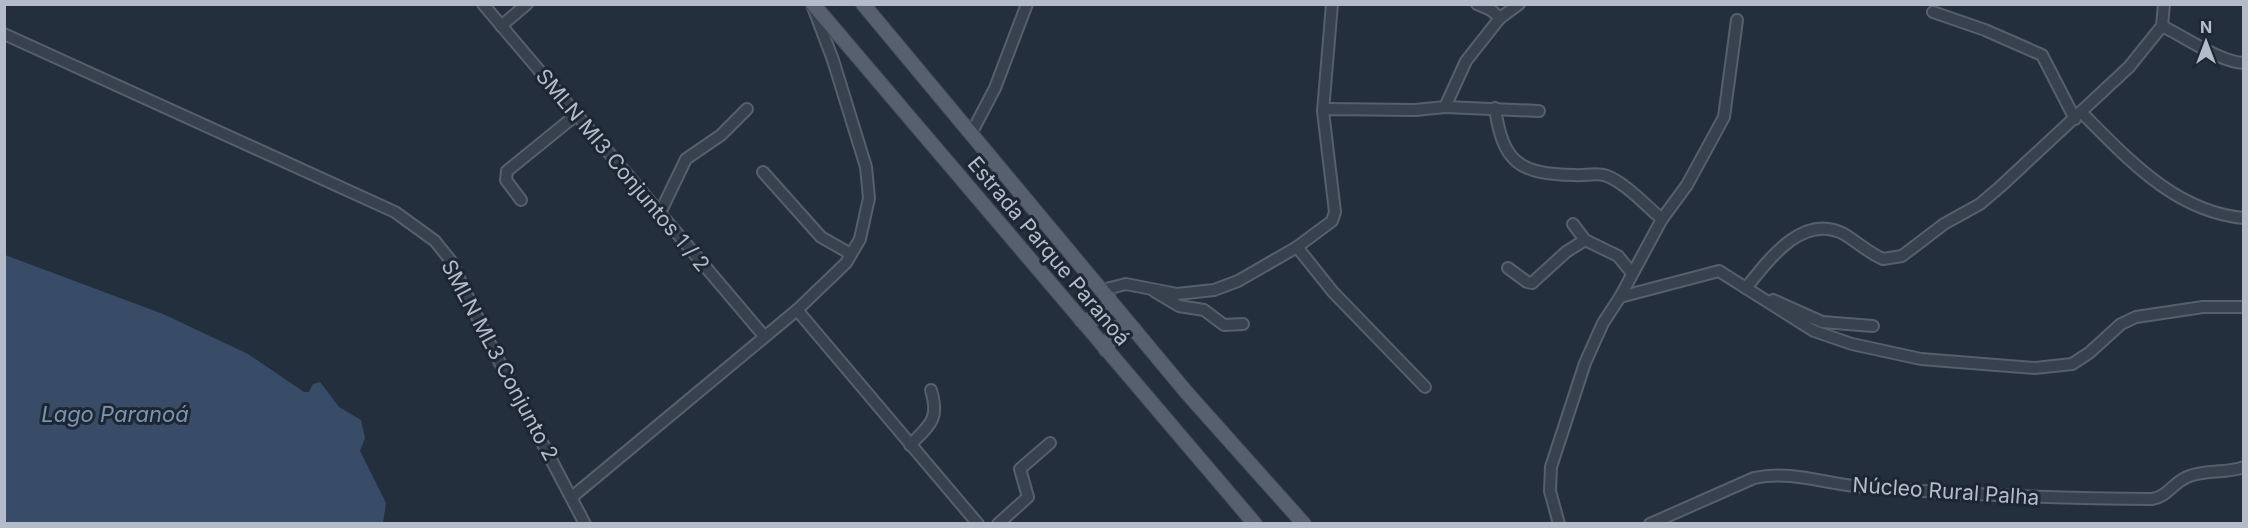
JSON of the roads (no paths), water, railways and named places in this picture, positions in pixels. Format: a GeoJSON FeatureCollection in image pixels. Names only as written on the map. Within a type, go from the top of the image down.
{"type":"FeatureCollection","features":[{"type":"Feature","properties":{"kind":"main road","name":"Estrada Parque Paranoá"},"geometry":{"type":"LineString","coordinates":[[812,4],[1255,524]]}},
{"type":"Feature","properties":{"kind":"main road","name":"Estrada Parque Paranoá"},"geometry":{"type":"LineString","coordinates":[[863,4],[1134,328],[1304,524]]}},
{"type":"Feature","properties":{"kind":"main road"},"geometry":{"type":"LineString","coordinates":[[1081,320],[1096,320],[1104,316],[1108,311],[1106,294]]}},
{"type":"Feature","properties":{"kind":"main road"},"geometry":{"type":"LineString","coordinates":[[1106,350],[1115,328],[1124,326],[1134,328]]}},
{"type":"Feature","properties":{"kind":"street","name":"SMLN MI3 Conjuntos 1 / 2"},"geometry":{"type":"LineString","coordinates":[[483,4],[659,215],[764,336]]}},
{"type":"Feature","properties":{"kind":"street"},"geometry":{"type":"LineString","coordinates":[[501,26],[527,4]]}},
{"type":"Feature","properties":{"kind":"street"},"geometry":{"type":"LineString","coordinates":[[572,497],[797,310],[840,270],[851,255],[866,219],[868,182],[833,60],[812,4]]}},
{"type":"Feature","properties":{"kind":"street"},"geometry":{"type":"LineString","coordinates":[[972,132],[995,88],[1027,4]]}},
{"type":"Feature","properties":{"kind":"street"},"geometry":{"type":"LineString","coordinates":[[1106,294],[1126,284],[1188,294],[1214,290],[1239,281],[1297,247],[1332,221],[1335,215],[1323,111],[1332,4]]}},
{"type":"Feature","properties":{"kind":"street"},"geometry":{"type":"LineString","coordinates":[[1477,4],[1491,10],[1500,18]]}},
{"type":"Feature","properties":{"kind":"street"},"geometry":{"type":"LineString","coordinates":[[1445,107],[1466,61],[1500,18],[1519,4]]}},
{"type":"Feature","properties":{"kind":"street"},"geometry":{"type":"LineString","coordinates":[[1746,288],[1787,242],[1812,232],[1842,233],[1883,260],[1902,256],[1944,224],[1980,204],[2129,67],[2162,26],[2164,4]]}},
{"type":"Feature","properties":{"kind":"street"},"geometry":{"type":"LineString","coordinates":[[1933,12],[1984,30],[2042,55],[2078,116],[2159,185],[2211,212],[2244,218]]}},
{"type":"Feature","properties":{"kind":"street"},"geometry":{"type":"LineString","coordinates":[[1559,524],[1550,491],[1551,467],[1585,363],[1603,322],[1620,297],[1662,219],[1687,185],[1720,130],[1725,117],[1737,20]]}},
{"type":"Feature","properties":{"kind":"street"},"geometry":{"type":"LineString","coordinates":[[2162,26],[2194,41],[2224,60],[2244,63]]}},
{"type":"Feature","properties":{"kind":"street","name":"SMLN ML3 Conjunto 2"},"geometry":{"type":"LineString","coordinates":[[4,34],[395,212],[435,241],[451,261],[487,338],[585,524]]}},
{"type":"Feature","properties":{"kind":"street"},"geometry":{"type":"LineString","coordinates":[[833,60],[851,52]]}},
{"type":"Feature","properties":{"kind":"street"},"geometry":{"type":"LineString","coordinates":[[1323,111],[1328,109],[1415,110],[1445,107],[1539,111]]}},
{"type":"Feature","properties":{"kind":"street"},"geometry":{"type":"LineString","coordinates":[[1495,108],[1504,150],[1513,160],[1529,168],[1554,174],[1606,175],[1662,219]]}},
{"type":"Feature","properties":{"kind":"street"},"geometry":{"type":"LineString","coordinates":[[659,215],[686,159],[721,135],[747,109]]}},
{"type":"Feature","properties":{"kind":"street"},"geometry":{"type":"LineString","coordinates":[[521,200],[506,180],[507,171],[576,114]]}},
{"type":"Feature","properties":{"kind":"street"},"geometry":{"type":"LineString","coordinates":[[763,172],[821,237],[851,255]]}},
{"type":"Feature","properties":{"kind":"street"},"geometry":{"type":"LineString","coordinates":[[1573,224],[1585,240],[1618,256],[1632,272]]}},
{"type":"Feature","properties":{"kind":"street"},"geometry":{"type":"LineString","coordinates":[[1508,268],[1527,282],[1532,283],[1566,252],[1585,240]]}},
{"type":"Feature","properties":{"kind":"street"},"geometry":{"type":"LineString","coordinates":[[1297,247],[1333,292],[1425,387]]}},
{"type":"Feature","properties":{"kind":"street"},"geometry":{"type":"LineString","coordinates":[[1620,297],[1714,270],[1723,272],[1814,331],[1887,353],[1921,359],[2035,368],[2072,364],[2089,353],[2121,324],[2136,317],[2203,307],[2244,306]]}},
{"type":"Feature","properties":{"kind":"street"},"geometry":{"type":"LineString","coordinates":[[1149,288],[1179,306],[1204,310],[1224,325],[1243,324]]}},
{"type":"Feature","properties":{"kind":"street"},"geometry":{"type":"LineString","coordinates":[[1761,297],[1822,322],[1873,326]]}},
{"type":"Feature","properties":{"kind":"street"},"geometry":{"type":"LineString","coordinates":[[797,310],[978,524]]}},
{"type":"Feature","properties":{"kind":"street"},"geometry":{"type":"LineString","coordinates":[[910,445],[934,418],[936,406],[931,390]]}},
{"type":"Feature","properties":{"kind":"street"},"geometry":{"type":"LineString","coordinates":[[998,524],[1028,497],[1020,469],[1050,443]]}},
{"type":"Feature","properties":{"kind":"street","name":"Núcleo Rural Palha"},"geometry":{"type":"LineString","coordinates":[[1650,524],[1754,478],[1771,474],[1788,474],[1860,486],[1974,495],[2152,499],[2160,498],[2174,484],[2193,475],[2223,473],[2244,467]]}},
{"type":"Feature","properties":{"kind":"water","name":"Lago Paranoá"},"geometry":{"type":"Polygon","coordinates":[[[5,255],[163,314],[248,354],[304,392],[309,392],[313,384],[320,382],[339,407],[361,420],[365,438],[360,451],[386,503],[383,523],[5,523],[5,255]]]}}]}
